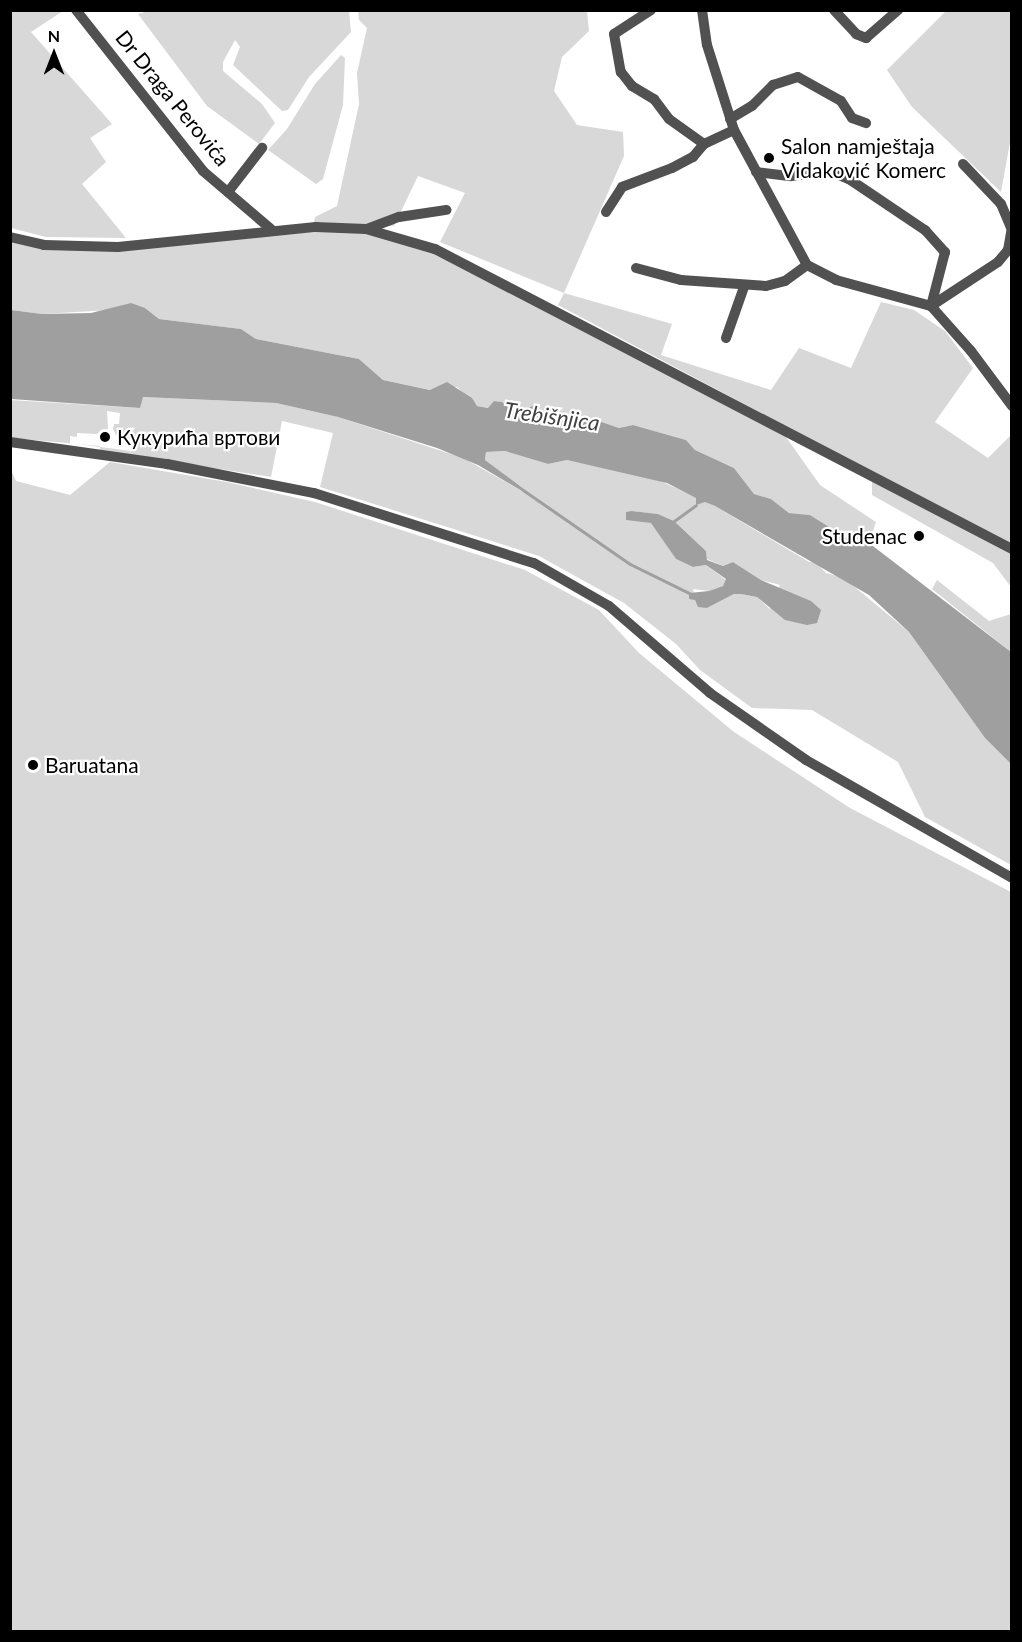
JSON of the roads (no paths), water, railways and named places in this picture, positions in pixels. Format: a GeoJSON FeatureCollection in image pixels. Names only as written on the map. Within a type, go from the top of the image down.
{"type":"FeatureCollection","features":[{"type":"Feature","properties":{"kind":"street","name":"Dr Draga Perovića"},"geometry":{"type":"LineString","coordinates":[[76,10],[203,171],[271,229]]}},
{"type":"Feature","properties":{"kind":"street"},"geometry":{"type":"LineString","coordinates":[[651,10],[614,34],[621,72],[632,86],[654,99],[669,119],[704,144]]}},
{"type":"Feature","properties":{"kind":"street"},"geometry":{"type":"LineString","coordinates":[[834,10],[856,34],[866,38],[898,10]]}},
{"type":"Feature","properties":{"kind":"street"},"geometry":{"type":"LineString","coordinates":[[703,11],[707,45],[734,130],[807,265],[836,280],[931,306],[971,351],[1011,406]]}},
{"type":"Feature","properties":{"kind":"street"},"geometry":{"type":"LineString","coordinates":[[730,119],[752,106],[773,85],[798,77],[841,101],[852,118],[866,123]]}},
{"type":"Feature","properties":{"kind":"street"},"geometry":{"type":"LineString","coordinates":[[606,212],[622,187],[672,168],[693,157],[704,144],[734,130]]}},
{"type":"Feature","properties":{"kind":"street"},"geometry":{"type":"LineString","coordinates":[[228,192],[262,148]]}},
{"type":"Feature","properties":{"kind":"street"},"geometry":{"type":"LineString","coordinates":[[931,306],[998,262],[1008,250],[1011,228],[1001,204],[963,164]]}},
{"type":"Feature","properties":{"kind":"street"},"geometry":{"type":"LineString","coordinates":[[756,172],[791,176],[829,171],[849,179],[925,230],[945,252],[931,306]]}},
{"type":"Feature","properties":{"kind":"street"},"geometry":{"type":"LineString","coordinates":[[366,229],[399,217],[446,210]]}},
{"type":"Feature","properties":{"kind":"street"},"geometry":{"type":"LineString","coordinates":[[10,237],[44,245],[118,247],[271,229],[366,229],[435,249],[1011,549]]}},
{"type":"Feature","properties":{"kind":"street"},"geometry":{"type":"LineString","coordinates":[[636,268],[657,276],[744,287],[785,281],[807,265]]}},
{"type":"Feature","properties":{"kind":"street"},"geometry":{"type":"LineString","coordinates":[[726,338],[744,287]]}},
{"type":"Feature","properties":{"kind":"street"},"geometry":{"type":"LineString","coordinates":[[10,442],[167,464],[314,493],[534,563],[609,606],[711,693],[806,760],[1011,878]]}},
{"type":"Feature","properties":{"kind":"water","name":"Trebišnjica"},"geometry":{"type":"Polygon","coordinates":[[[131,303],[145,308],[159,319],[241,329],[256,339],[359,359],[383,380],[430,390],[447,382],[472,398],[477,406],[488,408],[494,401],[502,402],[511,410],[521,411],[535,405],[539,411],[558,417],[583,422],[593,419],[619,428],[633,425],[686,440],[695,450],[734,468],[754,494],[771,499],[789,513],[810,515],[850,540],[869,543],[1011,652],[1011,764],[985,738],[909,632],[869,595],[715,506],[705,502],[696,505],[696,498],[667,483],[567,460],[548,464],[505,451],[486,452],[485,460],[524,489],[522,491],[478,465],[437,448],[338,417],[276,403],[143,397],[140,408],[11,399],[11,310],[42,314],[91,313],[131,303]]]}},
{"type":"Feature","properties":{"kind":"water"},"geometry":{"type":"Polygon","coordinates":[[[626,512],[658,514],[674,521],[706,551],[707,560],[723,566],[733,562],[761,580],[811,601],[821,610],[817,623],[807,625],[785,620],[757,597],[741,594],[734,594],[707,608],[698,607],[695,600],[689,599],[689,593],[709,591],[723,586],[726,579],[706,565],[693,567],[676,559],[651,523],[626,520],[626,512]]]}},
{"type":"Feature","properties":{"kind":"waterway"},"geometry":{"type":"LineString","coordinates":[[523,490],[630,564],[689,593]]}},
{"type":"Feature","properties":{"kind":"waterway"},"geometry":{"type":"LineString","coordinates":[[674,521],[696,505]]}},
{"type":"Feature","properties":{"kind":"place","name":"Salon namještaja Vidaković Komerc"},"geometry":{"type":"Point","coordinates":[769,158]}},
{"type":"Feature","properties":{"kind":"place","name":"Кукурића вртови"},"geometry":{"type":"Point","coordinates":[105,437]}},
{"type":"Feature","properties":{"kind":"place","name":"Studenac"},"geometry":{"type":"Point","coordinates":[919,536]}},
{"type":"Feature","properties":{"kind":"place","name":"Baruatana"},"geometry":{"type":"Point","coordinates":[33,765]}}]}
